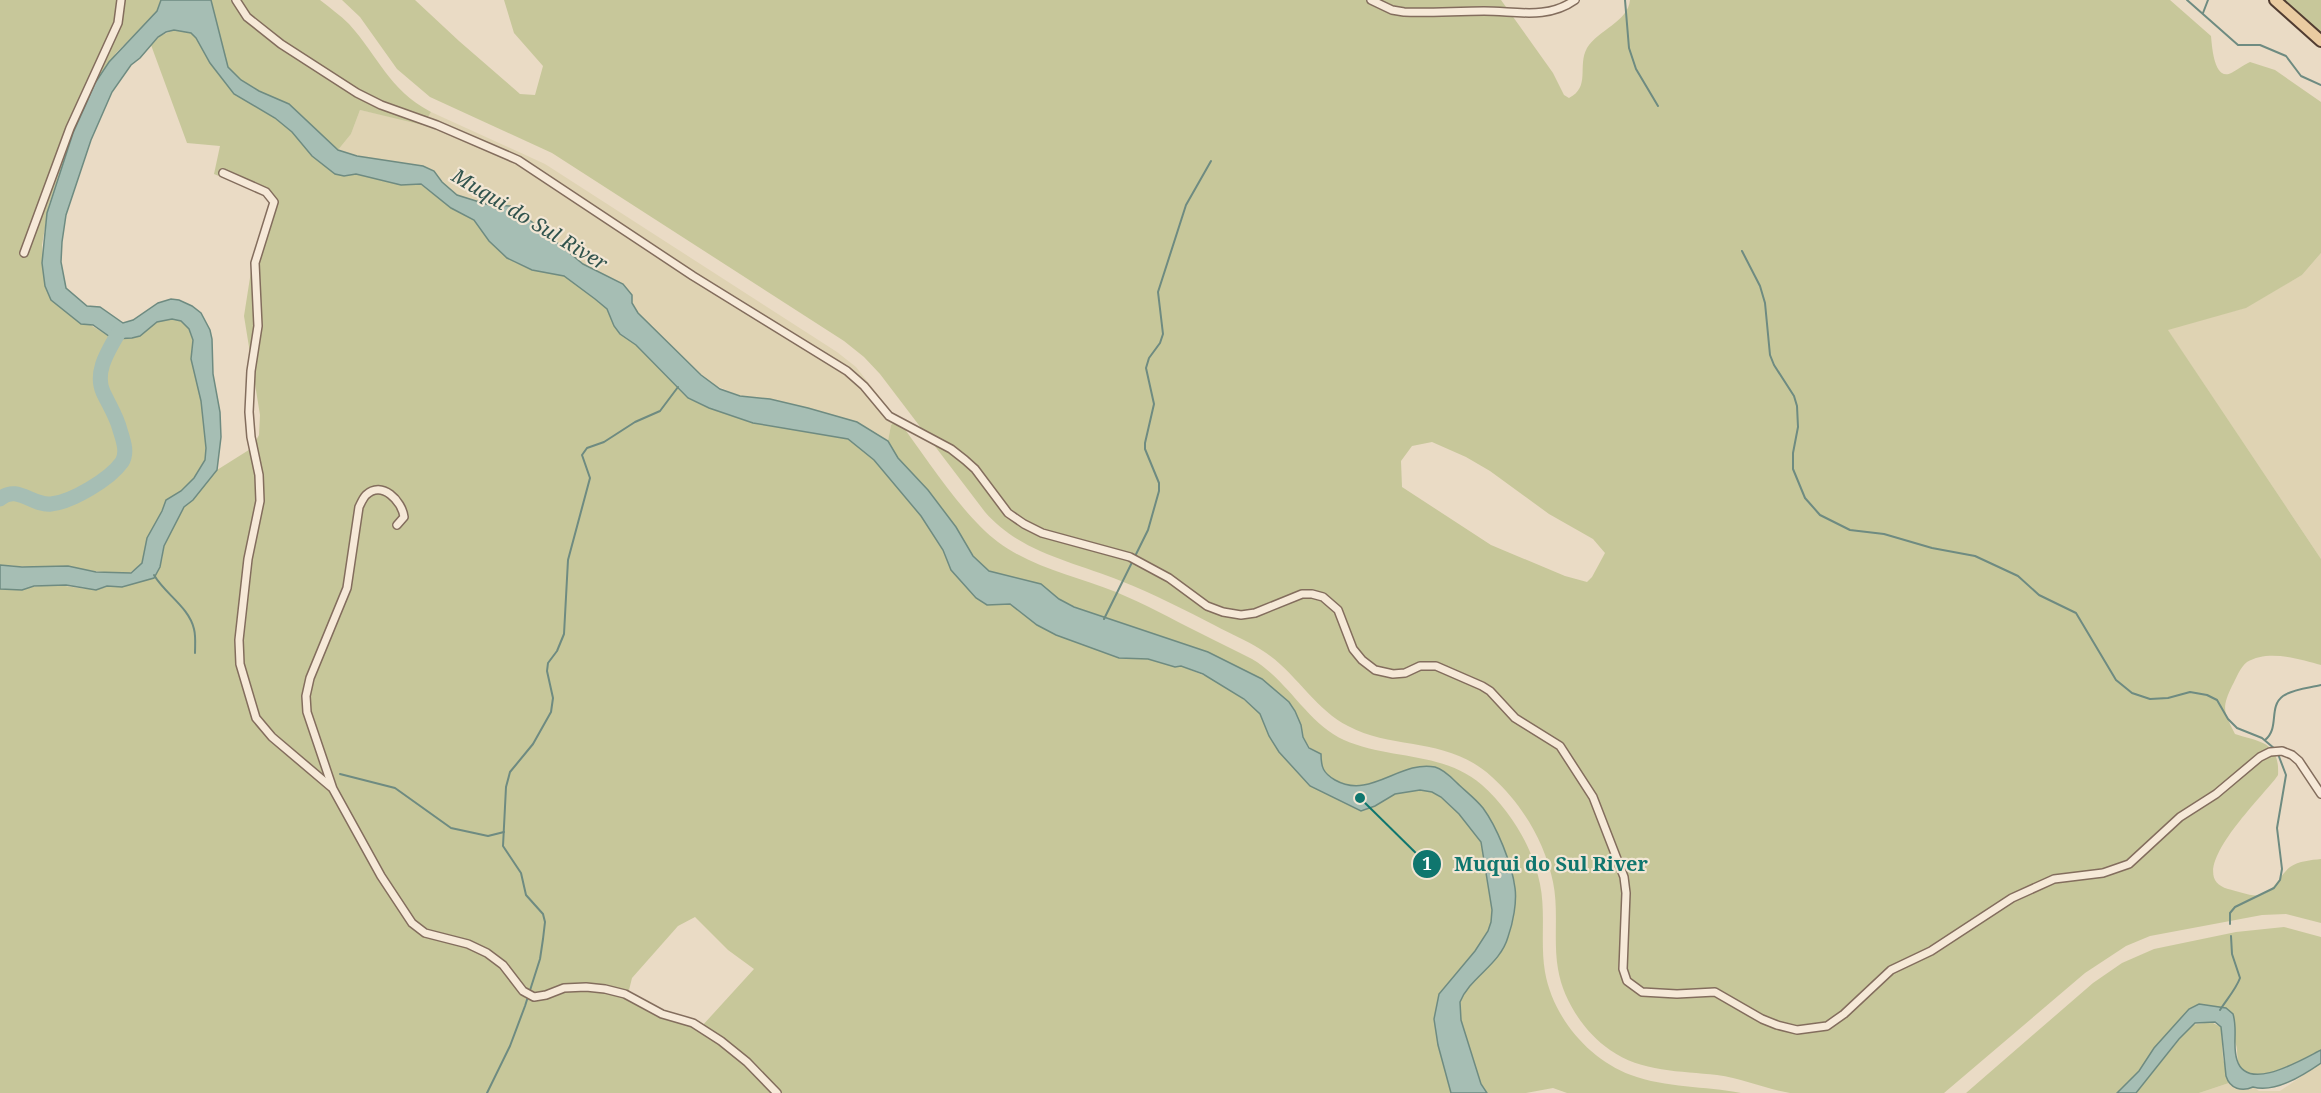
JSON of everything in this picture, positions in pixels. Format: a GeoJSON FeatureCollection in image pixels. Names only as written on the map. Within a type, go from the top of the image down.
{"type":"FeatureCollection","features":[{"type":"Feature","properties":{"kind":"main road"},"geometry":{"type":"LineString","coordinates":[[2275,0],[2321,41]]}},
{"type":"Feature","properties":{"kind":"street"},"geometry":{"type":"LineString","coordinates":[[24,253],[70,128],[118,23],[121,0]]}},
{"type":"Feature","properties":{"kind":"street"},"geometry":{"type":"LineString","coordinates":[[236,0],[247,17],[273,38],[350,88],[381,105],[437,125],[518,160],[693,276],[847,371],[864,386],[889,416],[951,449],[965,460],[975,469],[1008,513],[1023,524],[1042,533],[1130,557],[1169,578],[1207,606],[1223,612],[1241,615],[1255,613],[1302,594],[1323,597],[1338,610],[1353,649],[1375,670],[1393,674],[1405,673],[1420,666],[1436,666],[1482,686],[1515,718],[1560,746],[1589,789],[1624,877],[1626,894],[1623,969],[1627,981],[1642,992],[1677,994],[1715,992],[1762,1019],[1778,1025],[1797,1030],[1827,1026],[1844,1014],[1891,970],[1931,951],[2012,898],[2054,879],[2103,873],[2129,864],[2180,817],[2216,794],[2260,757],[2270,752],[2282,751],[2292,755],[2299,761],[2321,794]]}},
{"type":"Feature","properties":{"kind":"street"},"geometry":{"type":"LineString","coordinates":[[1371,0],[1392,10],[1404,12],[1487,11],[1529,14],[1566,6],[1575,0]]}},
{"type":"Feature","properties":{"kind":"street"},"geometry":{"type":"LineString","coordinates":[[223,173],[266,192],[274,202],[255,264],[258,326],[250,379],[249,412],[250,437],[259,475],[260,501],[248,559],[239,640],[240,664],[256,718],[272,737],[333,789]]}},
{"type":"Feature","properties":{"kind":"street"},"geometry":{"type":"LineString","coordinates":[[397,525],[404,517],[403,510],[393,496],[383,490],[374,490],[366,495],[359,507],[345,597],[307,688],[311,726],[333,789],[381,876],[412,923],[419,930],[487,952],[503,965],[523,991],[534,997],[564,988],[605,989],[625,994],[662,1014],[693,1023],[721,1041],[747,1062],[777,1093]]}},
{"type":"Feature","properties":{"kind":"shaded area"},"geometry":{"type":"Polygon","coordinates":[[[161,0],[211,0],[228,67],[241,80],[259,91],[289,104],[338,150],[357,156],[423,166],[434,171],[442,182],[457,195],[489,205],[510,206],[520,212],[583,264],[623,284],[632,295],[632,303],[638,313],[701,375],[720,389],[740,396],[770,399],[808,408],[857,422],[888,441],[898,458],[928,490],[956,527],[973,556],[989,571],[1041,584],[1059,599],[1074,607],[1208,652],[1262,679],[1289,702],[1295,711],[1309,748],[1321,754],[1324,769],[1335,780],[1348,785],[1373,783],[1422,766],[1435,767],[1447,773],[1477,801],[1488,816],[1507,857],[1515,888],[1513,919],[1504,947],[1471,985],[1460,1002],[1461,1020],[1481,1084],[1487,1093],[1451,1093],[1438,1045],[1434,1019],[1439,994],[1475,951],[1488,931],[1492,910],[1481,842],[1459,814],[1441,797],[1432,792],[1420,790],[1395,794],[1361,811],[1310,786],[1279,752],[1260,714],[1244,699],[1203,674],[1181,666],[1175,667],[1148,659],[1119,658],[1056,635],[1037,625],[1010,604],[987,605],[976,598],[951,570],[943,550],[921,516],[874,460],[848,439],[753,423],[688,398],[636,345],[620,334],[607,309],[595,299],[564,276],[532,270],[507,258],[489,241],[474,220],[451,208],[421,184],[401,185],[356,174],[344,176],[335,174],[312,156],[292,132],[275,118],[234,94],[191,33],[174,30],[158,37],[131,65],[112,92],[91,140],[66,215],[61,262],[66,288],[87,306],[100,307],[123,323],[133,320],[158,303],[171,299],[192,306],[201,313],[212,339],[213,374],[220,412],[221,437],[217,470],[193,500],[184,507],[164,546],[160,567],[154,578],[122,587],[107,586],[96,590],[66,585],[34,586],[22,590],[0,589],[0,565],[68,566],[96,572],[131,573],[142,563],[147,538],[166,500],[181,491],[194,478],[205,460],[206,448],[201,401],[191,359],[193,340],[189,329],[181,321],[172,319],[157,322],[140,336],[113,339],[93,325],[81,324],[51,300],[45,286],[42,263],[47,213],[73,133],[95,83],[109,62],[157,11],[161,0]]]}},
{"type":"Feature","properties":{"kind":"shaded area"},"geometry":{"type":"Polygon","coordinates":[[[360,110],[423,124],[431,112],[545,164],[837,352],[856,367],[898,420],[891,425],[888,441],[857,422],[770,399],[740,396],[710,383],[638,313],[632,303],[632,295],[623,284],[583,264],[520,212],[510,206],[489,205],[457,195],[442,182],[438,175],[423,166],[357,156],[338,150],[351,134],[360,110]]]}},
{"type":"Feature","properties":{"kind":"shaded area"},"geometry":{"type":"Polygon","coordinates":[[[2321,253],[2321,559],[2167,329],[2245,308],[2302,275],[2321,253]]]}},
{"type":"Feature","properties":{"kind":"shaded area"},"geometry":{"type":"Polygon","coordinates":[[[2199,1004],[2226,1008],[2233,1014],[2237,1060],[2243,1069],[2252,1074],[2275,1071],[2321,1050],[2321,1063],[2297,1078],[2270,1088],[2233,1087],[2226,1076],[2221,1027],[2215,1022],[2195,1023],[2179,1039],[2136,1093],[2117,1093],[2139,1071],[2154,1048],[2189,1009],[2199,1004]]]}},
{"type":"Feature","properties":{"kind":"shaded area"},"geometry":{"type":"Polygon","coordinates":[[[2321,1063],[2321,1093],[2199,1093],[2229,1083],[2238,1089],[2246,1090],[2253,1087],[2259,1091],[2280,1091],[2321,1063]]]}},
{"type":"Feature","properties":{"kind":"green space"},"geometry":{"type":"Polygon","coordinates":[[[0,0],[161,0],[157,11],[116,53],[95,83],[73,133],[49,204],[42,245],[45,286],[51,300],[113,339],[140,336],[157,322],[172,319],[181,321],[189,329],[193,340],[191,359],[201,401],[206,448],[205,460],[194,478],[181,491],[166,500],[147,538],[142,563],[127,575],[89,570],[0,565],[0,0]]]}},
{"type":"Feature","properties":{"kind":"green space"},"geometry":{"type":"Polygon","coordinates":[[[211,0],[320,0],[349,24],[394,83],[416,103],[431,112],[423,125],[360,110],[351,134],[338,150],[289,104],[259,91],[241,80],[228,67],[211,0]]]}},
{"type":"Feature","properties":{"kind":"green space"},"geometry":{"type":"Polygon","coordinates":[[[342,0],[415,0],[520,94],[535,95],[543,66],[514,33],[504,0],[1501,0],[1553,73],[1564,95],[1569,98],[1580,88],[1587,48],[1624,14],[1630,0],[2170,0],[2211,36],[2215,62],[2222,73],[2233,72],[2250,62],[2275,70],[2321,102],[2321,253],[2302,275],[2246,308],[2168,330],[2321,559],[2321,665],[2284,656],[2255,658],[2242,667],[2226,700],[2226,715],[2235,734],[2267,745],[2276,756],[2278,775],[2230,834],[2219,852],[2213,868],[2216,881],[2228,889],[2249,895],[2260,895],[2273,887],[2290,867],[2301,862],[2321,859],[2321,923],[2286,914],[2262,915],[2150,936],[2126,946],[2085,973],[1944,1093],[1790,1093],[1726,1076],[1648,1067],[1622,1057],[1601,1043],[1583,1025],[1570,1004],[1558,969],[1555,893],[1549,867],[1531,825],[1513,799],[1492,777],[1458,755],[1439,749],[1384,739],[1348,726],[1325,710],[1283,667],[1255,646],[1145,591],[1031,547],[1015,537],[985,512],[880,374],[844,341],[552,153],[430,97],[397,69],[360,17],[342,0]],[[1432,442],[1412,446],[1401,461],[1402,487],[1491,545],[1565,576],[1587,582],[1592,577],[1605,553],[1593,539],[1549,514],[1490,471],[1432,442]]]}},
{"type":"Feature","properties":{"kind":"green space"},"geometry":{"type":"Polygon","coordinates":[[[2279,0],[2321,0],[2321,38],[2279,0]]]}},
{"type":"Feature","properties":{"kind":"green space"},"geometry":{"type":"Polygon","coordinates":[[[174,30],[191,33],[234,94],[275,118],[292,132],[312,156],[335,174],[356,174],[420,184],[451,208],[474,220],[489,241],[514,262],[532,270],[564,276],[575,283],[607,309],[620,334],[636,345],[688,398],[753,423],[848,439],[874,460],[921,516],[943,550],[951,570],[976,598],[987,605],[1010,604],[1037,625],[1119,658],[1148,659],[1175,667],[1181,666],[1222,683],[1257,710],[1264,720],[1269,736],[1309,784],[1375,806],[1395,794],[1420,790],[1432,792],[1441,797],[1459,814],[1481,842],[1492,910],[1488,931],[1475,951],[1439,994],[1434,1019],[1438,1045],[1451,1093],[0,1093],[0,589],[51,585],[100,588],[128,578],[162,560],[164,546],[184,507],[193,500],[217,470],[252,448],[259,435],[260,415],[244,316],[252,265],[276,200],[214,174],[220,146],[187,143],[151,45],[160,36],[174,30]],[[695,917],[678,926],[632,978],[629,990],[632,1000],[702,1026],[754,969],[728,950],[695,917]]]}},
{"type":"Feature","properties":{"kind":"green space"},"geometry":{"type":"Polygon","coordinates":[[[898,420],[971,517],[1011,551],[1040,565],[1127,597],[1252,659],[1276,678],[1319,723],[1344,740],[1379,751],[1450,766],[1467,774],[1482,785],[1511,818],[1532,856],[1542,895],[1543,950],[1549,989],[1564,1020],[1575,1034],[1601,1058],[1631,1075],[1672,1085],[1741,1093],[1567,1093],[1553,1088],[1526,1093],[1487,1093],[1481,1084],[1461,1020],[1460,1002],[1471,985],[1504,947],[1513,919],[1515,894],[1514,878],[1503,846],[1480,804],[1447,773],[1435,767],[1422,766],[1373,783],[1360,785],[1348,785],[1335,780],[1324,769],[1321,754],[1310,748],[1303,737],[1301,725],[1262,679],[1208,652],[1074,607],[1023,580],[989,571],[973,556],[956,527],[928,490],[898,458],[888,441],[891,425],[898,420]]]}},
{"type":"Feature","properties":{"kind":"green space"},"geometry":{"type":"Polygon","coordinates":[[[2284,927],[2321,937],[2321,1050],[2293,1065],[2259,1077],[2250,1076],[2243,1071],[2234,1040],[2234,1018],[2226,1008],[2170,1032],[2154,1048],[2139,1071],[2117,1093],[1966,1093],[2093,983],[2122,963],[2154,949],[2236,932],[2284,927]]]}},
{"type":"Feature","properties":{"kind":"green space"},"geometry":{"type":"Polygon","coordinates":[[[2211,1022],[2221,1027],[2223,1058],[2229,1083],[2199,1093],[2136,1093],[2191,1025],[2211,1022]]]}},
{"type":"Feature","properties":{"kind":"waterway"},"geometry":{"type":"LineString","coordinates":[[1625,0],[1629,48],[1636,69],[1658,106]]}},
{"type":"Feature","properties":{"kind":"waterway"},"geometry":{"type":"LineString","coordinates":[[2187,0],[2238,45],[2260,45],[2286,56],[2301,76],[2321,85]]}},
{"type":"Feature","properties":{"kind":"waterway"},"geometry":{"type":"LineString","coordinates":[[2203,13],[2208,0]]}},
{"type":"Feature","properties":{"kind":"waterway"},"geometry":{"type":"LineString","coordinates":[[1104,619],[1148,530],[1159,491],[1159,483],[1145,449],[1154,404],[1146,368],[1163,334],[1158,292],[1186,205],[1211,161]]}},
{"type":"Feature","properties":{"kind":"waterway"},"geometry":{"type":"LineString","coordinates":[[1742,251],[1760,286],[1765,303],[1770,355],[1794,396],[1797,406],[1798,427],[1793,453],[1793,469],[1805,498],[1820,515],[1850,530],[1884,534],[1932,548],[1975,556],[2018,576],[2039,595],[2076,613],[2116,680],[2132,693],[2150,699],[2168,698],[2190,692],[2207,695],[2217,700],[2228,719],[2237,728],[2262,738],[2275,749]]}},
{"type":"Feature","properties":{"kind":"waterway","name":"Muqui do Sul River"},"geometry":{"type":"LineString","coordinates":[[0,499],[12,494],[44,504],[60,502],[100,482],[122,462],[125,454],[124,442],[117,420],[103,392],[100,376],[107,353],[119,332]]}},
{"type":"Feature","properties":{"kind":"waterway"},"geometry":{"type":"LineString","coordinates":[[487,1093],[510,1046],[525,1006],[540,959],[543,939],[545,922],[543,914],[526,895],[521,873],[503,846],[506,787],[510,772],[533,744],[551,712],[553,698],[547,671],[548,663],[557,651],[564,634],[568,560],[590,478],[582,455],[587,448],[604,442],[635,422],[660,411],[678,387]]}},
{"type":"Feature","properties":{"kind":"waterway"},"geometry":{"type":"LineString","coordinates":[[154,575],[191,621],[195,635],[195,653]]}},
{"type":"Feature","properties":{"kind":"waterway"},"geometry":{"type":"LineString","coordinates":[[2265,740],[2272,730],[2276,706],[2283,696],[2296,690],[2321,685]]}},
{"type":"Feature","properties":{"kind":"waterway"},"geometry":{"type":"LineString","coordinates":[[2230,924],[2230,913],[2235,907],[2274,888],[2280,880],[2282,869],[2277,828],[2286,775],[2278,754]]}},
{"type":"Feature","properties":{"kind":"waterway"},"geometry":{"type":"LineString","coordinates":[[340,774],[395,788],[451,828],[488,836],[504,832]]}},
{"type":"Feature","properties":{"kind":"waterway"},"geometry":{"type":"LineString","coordinates":[[2220,1010],[2240,978],[2232,954],[2231,936]]}},
{"type":"Feature","properties":{"kind":"place","name":"Muqui do Sul River"},"geometry":{"type":"Point","coordinates":[1360,798]}}]}
